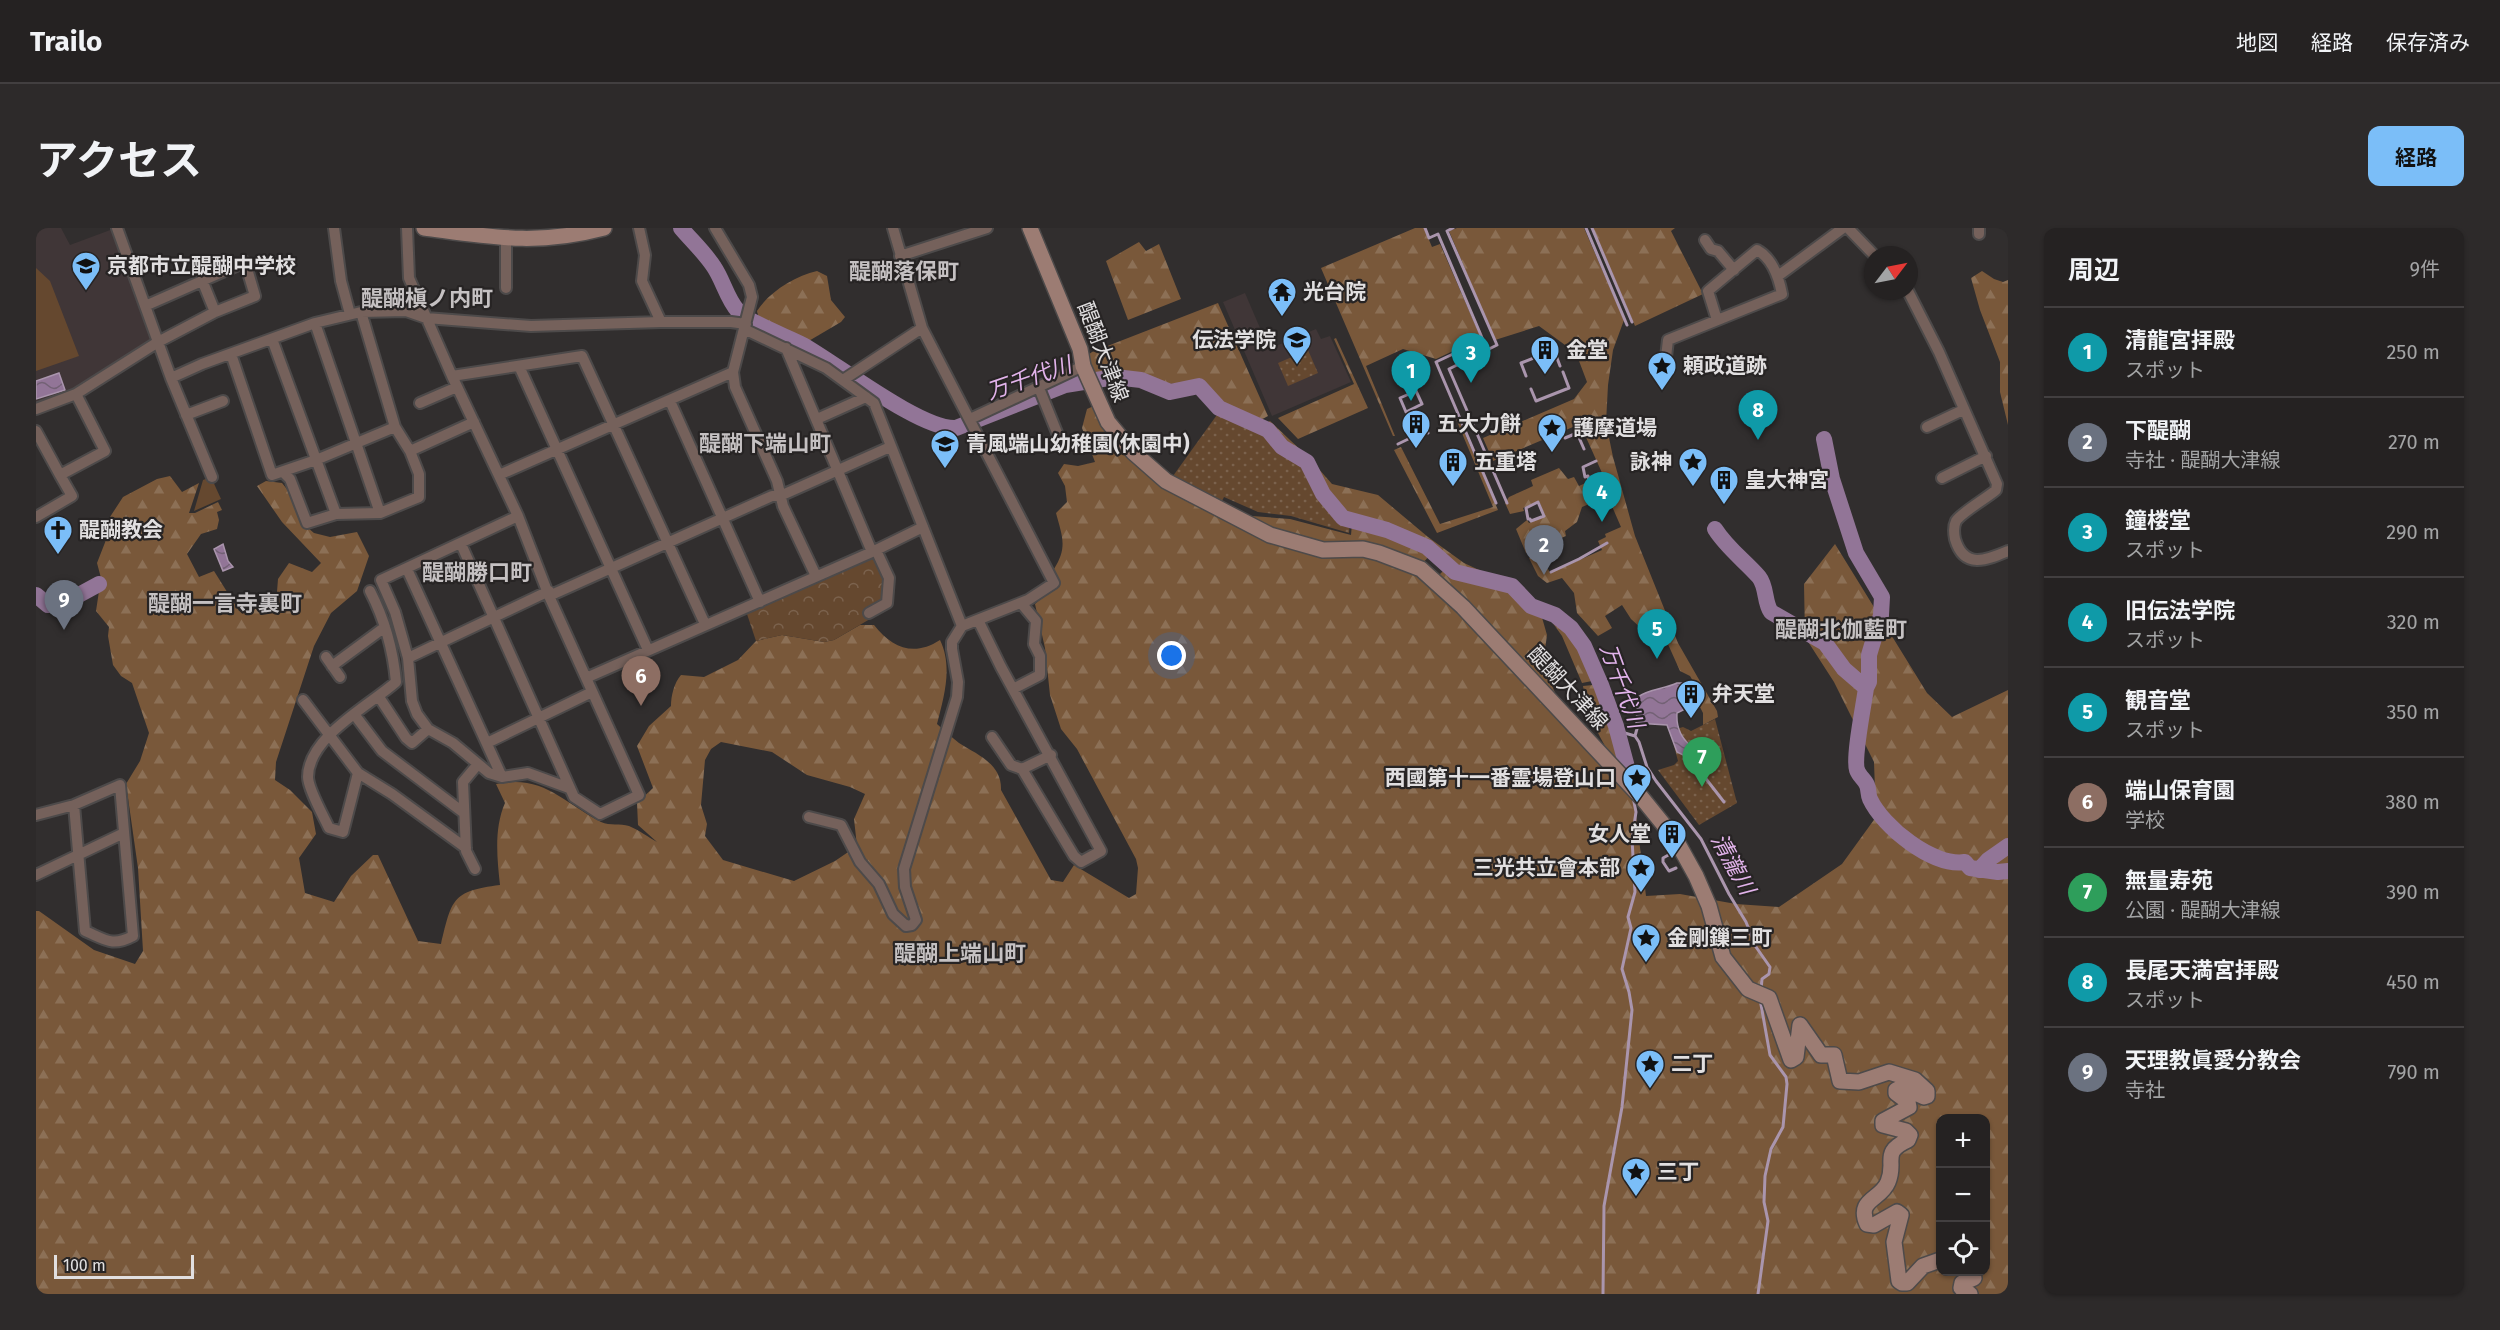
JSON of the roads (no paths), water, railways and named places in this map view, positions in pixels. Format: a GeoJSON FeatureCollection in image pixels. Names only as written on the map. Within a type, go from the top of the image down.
{"type":"FeatureCollection","features":[{"type":"Feature","properties":{"kind":"main road"},"geometry":{"type":"LineString","coordinates":[[424,228],[506,239],[604,228]]}},
{"type":"Feature","properties":{"kind":"main road","name":"醍醐大津線"},"geometry":{"type":"LineString","coordinates":[[1030,228],[1080,349],[1087,376],[1108,422],[1133,452],[1166,481],[1270,535],[1323,550],[1363,549],[1421,569],[1463,607],[1642,798],[1676,840],[1709,906],[1723,957],[1738,980],[1769,998],[1791,1060],[1796,1057],[1800,1025],[1821,1055],[1834,1056],[1840,1081],[1859,1082],[1889,1072],[1915,1080],[1927,1090],[1927,1096],[1924,1097],[1902,1087],[1896,1090],[1896,1093],[1908,1102],[1909,1107],[1888,1116],[1883,1121],[1883,1125],[1906,1131],[1910,1135],[1908,1140],[1896,1146],[1892,1152],[1889,1181],[1866,1206],[1864,1216],[1868,1224],[1874,1225],[1897,1212],[1901,1215],[1894,1242],[1899,1281],[1902,1283],[1907,1283],[1923,1266],[1936,1262]]}},
{"type":"Feature","properties":{"kind":"main road"},"geometry":{"type":"LineString","coordinates":[[1970,1294],[1961,1288],[1962,1283],[1974,1278],[1973,1276]]}},
{"type":"Feature","properties":{"kind":"street"},"geometry":{"type":"LineString","coordinates":[[117,228],[171,378],[212,477]]}},
{"type":"Feature","properties":{"kind":"street"},"geometry":{"type":"LineString","coordinates":[[284,473],[290,479],[307,523],[336,514],[380,513],[419,497],[419,474],[410,451],[395,427],[356,313],[341,281],[334,228]]}},
{"type":"Feature","properties":{"kind":"street"},"geometry":{"type":"LineString","coordinates":[[407,228],[409,278],[518,516],[549,594],[639,795],[600,814],[574,797],[461,544]]}},
{"type":"Feature","properties":{"kind":"street"},"geometry":{"type":"LineString","coordinates":[[639,228],[645,255],[642,281],[661,322]]}},
{"type":"Feature","properties":{"kind":"street"},"geometry":{"type":"LineString","coordinates":[[715,228],[749,285],[752,297],[733,372],[735,387],[816,576]]}},
{"type":"Feature","properties":{"kind":"street"},"geometry":{"type":"LineString","coordinates":[[809,817],[841,825],[860,862],[879,884],[893,914],[906,926],[912,925],[916,920],[905,886],[904,869],[957,697],[958,682],[952,642],[962,626],[1021,603],[1054,583],[922,328],[893,228]]}},
{"type":"Feature","properties":{"kind":"street"},"geometry":{"type":"LineString","coordinates":[[900,256],[987,228]]}},
{"type":"Feature","properties":{"kind":"street"},"geometry":{"type":"LineString","coordinates":[[1778,276],[1843,228]]}},
{"type":"Feature","properties":{"kind":"street"},"geometry":{"type":"LineString","coordinates":[[1848,228],[1865,246]]}},
{"type":"Feature","properties":{"kind":"street"},"geometry":{"type":"LineString","coordinates":[[506,239],[506,288]]}},
{"type":"Feature","properties":{"kind":"street"},"geometry":{"type":"LineString","coordinates":[[1705,240],[1710,249],[1718,251],[1734,270]]}},
{"type":"Feature","properties":{"kind":"street"},"geometry":{"type":"LineString","coordinates":[[1666,357],[1668,340],[1782,294],[1778,276],[1766,255],[1757,250],[1708,291],[1717,320]]}},
{"type":"Feature","properties":{"kind":"street"},"geometry":{"type":"LineString","coordinates":[[36,409],[76,394],[158,342],[215,312],[255,296],[245,262],[145,306]]}},
{"type":"Feature","properties":{"kind":"street"},"geometry":{"type":"LineString","coordinates":[[202,280],[215,312]]}},
{"type":"Feature","properties":{"kind":"street"},"geometry":{"type":"LineString","coordinates":[[1913,300],[1939,352],[1997,484],[1996,490],[1957,519],[1954,524],[1955,539],[1959,550],[1970,560],[1988,559],[2008,551]]}},
{"type":"Feature","properties":{"kind":"street"},"geometry":{"type":"LineString","coordinates":[[171,378],[315,323],[356,313],[406,311],[426,318],[531,326],[746,322],[786,348],[848,377],[874,403],[962,626]]}},
{"type":"Feature","properties":{"kind":"street"},"geometry":{"type":"LineString","coordinates":[[315,323],[380,513]]}},
{"type":"Feature","properties":{"kind":"street"},"geometry":{"type":"LineString","coordinates":[[848,377],[922,328]]}},
{"type":"Feature","properties":{"kind":"street"},"geometry":{"type":"LineString","coordinates":[[272,339],[336,514]]}},
{"type":"Feature","properties":{"kind":"street"},"geometry":{"type":"LineString","coordinates":[[786,348],[874,551],[890,578],[886,603],[869,613]]}},
{"type":"Feature","properties":{"kind":"street"},"geometry":{"type":"LineString","coordinates":[[231,354],[272,475],[284,473],[395,427]]}},
{"type":"Feature","properties":{"kind":"street"},"geometry":{"type":"LineString","coordinates":[[452,376],[582,356],[705,624]]}},
{"type":"Feature","properties":{"kind":"street"},"geometry":{"type":"LineString","coordinates":[[519,366],[613,568],[648,650]]}},
{"type":"Feature","properties":{"kind":"street"},"geometry":{"type":"LineString","coordinates":[[499,476],[733,372]]}},
{"type":"Feature","properties":{"kind":"street"},"geometry":{"type":"LineString","coordinates":[[971,422],[1087,376]]}},
{"type":"Feature","properties":{"kind":"street"},"geometry":{"type":"LineString","coordinates":[[420,403],[457,387]]}},
{"type":"Feature","properties":{"kind":"street"},"geometry":{"type":"LineString","coordinates":[[1041,393],[1060,440]]}},
{"type":"Feature","properties":{"kind":"street"},"geometry":{"type":"LineString","coordinates":[[60,475],[105,451],[76,394]]}},
{"type":"Feature","properties":{"kind":"street"},"geometry":{"type":"LineString","coordinates":[[817,419],[866,397]]}},
{"type":"Feature","properties":{"kind":"street"},"geometry":{"type":"LineString","coordinates":[[186,415],[223,401]]}},
{"type":"Feature","properties":{"kind":"street"},"geometry":{"type":"LineString","coordinates":[[670,401],[760,602]]}},
{"type":"Feature","properties":{"kind":"street"},"geometry":{"type":"LineString","coordinates":[[1927,427],[1963,410]]}},
{"type":"Feature","properties":{"kind":"street"},"geometry":{"type":"LineString","coordinates":[[410,451],[474,422]]}},
{"type":"Feature","properties":{"kind":"street"},"geometry":{"type":"LineString","coordinates":[[36,431],[72,496],[36,517]]}},
{"type":"Feature","properties":{"kind":"street"},"geometry":{"type":"LineString","coordinates":[[408,658],[494,617],[613,568],[723,517],[772,496],[780,496],[890,447]]}},
{"type":"Feature","properties":{"kind":"street"},"geometry":{"type":"LineString","coordinates":[[1942,478],[1986,456]]}},
{"type":"Feature","properties":{"kind":"street"},"geometry":{"type":"LineString","coordinates":[[518,516],[381,580],[395,612],[408,658],[412,701],[417,714],[428,729],[453,743],[489,773],[502,777],[528,773],[569,788]]}},
{"type":"Feature","properties":{"kind":"street"},"geometry":{"type":"LineString","coordinates":[[586,678],[874,551],[922,527]]}},
{"type":"Feature","properties":{"kind":"street"},"geometry":{"type":"LineString","coordinates":[[407,569],[502,777]]}},
{"type":"Feature","properties":{"kind":"street"},"geometry":{"type":"LineString","coordinates":[[358,773],[342,832],[329,828],[307,779],[312,760],[329,734],[396,682],[394,657],[383,617],[370,591]]}},
{"type":"Feature","properties":{"kind":"street"},"geometry":{"type":"LineString","coordinates":[[1013,688],[1040,675],[1040,656],[1035,644],[1036,621],[1021,603]]}},
{"type":"Feature","properties":{"kind":"street"},"geometry":{"type":"LineString","coordinates":[[978,620],[1101,851],[1081,862],[1074,856],[1022,770],[1011,765],[992,737]]}},
{"type":"Feature","properties":{"kind":"street"},"geometry":{"type":"LineString","coordinates":[[340,677],[329,662],[385,627]]}},
{"type":"Feature","properties":{"kind":"street"},"geometry":{"type":"LineString","coordinates":[[487,743],[592,692]]}},
{"type":"Feature","properties":{"kind":"street"},"geometry":{"type":"LineString","coordinates":[[379,697],[406,738],[412,743],[428,729]]}},
{"type":"Feature","properties":{"kind":"street"},"geometry":{"type":"LineString","coordinates":[[303,700],[358,773],[392,794],[466,848]]}},
{"type":"Feature","properties":{"kind":"street"},"geometry":{"type":"LineString","coordinates":[[354,714],[382,751],[464,813]]}},
{"type":"Feature","properties":{"kind":"street"},"geometry":{"type":"LineString","coordinates":[[1022,770],[1051,755]]}},
{"type":"Feature","properties":{"kind":"street"},"geometry":{"type":"LineString","coordinates":[[475,869],[466,848],[463,782],[478,764]]}},
{"type":"Feature","properties":{"kind":"street"},"geometry":{"type":"LineString","coordinates":[[36,815],[74,805],[120,785],[133,936],[123,942],[113,944],[86,931],[74,805]]}},
{"type":"Feature","properties":{"kind":"street"},"geometry":{"type":"LineString","coordinates":[[36,875],[124,833]]}},
{"type":"Feature","properties":{"kind":"water"},"geometry":{"type":"Polygon","coordinates":[[[59,373],[65,390],[36,399],[36,381],[59,373]]]}},
{"type":"Feature","properties":{"kind":"water"},"geometry":{"type":"Polygon","coordinates":[[[223,544],[228,561],[233,567],[223,571],[214,549],[223,544]]]}},
{"type":"Feature","properties":{"kind":"water"},"geometry":{"type":"Polygon","coordinates":[[[1677,683],[1686,683],[1691,696],[1691,706],[1677,713],[1680,731],[1692,751],[1683,755],[1677,752],[1667,725],[1636,723],[1638,697],[1677,683]]]}},
{"type":"Feature","properties":{"kind":"waterway","name":"万千代川"},"geometry":{"type":"LineString","coordinates":[[681,228],[703,252],[717,272],[731,301],[743,315],[803,345],[901,408],[941,426],[956,428],[1065,385],[1115,377],[1141,380],[1170,392],[1199,386],[1219,408],[1268,430],[1282,447],[1307,462],[1323,494],[1343,518],[1387,530],[1427,547],[1455,572],[1512,586],[1531,606],[1555,615],[1571,628],[1584,646],[1601,685],[1616,726],[1631,782]]}},
{"type":"Feature","properties":{"kind":"waterway"},"geometry":{"type":"LineString","coordinates":[[1425,228],[1429,238],[1438,234],[1483,340],[1436,362],[1496,503]]}},
{"type":"Feature","properties":{"kind":"waterway"},"geometry":{"type":"LineString","coordinates":[[1453,228],[1447,231],[1497,345],[1449,369],[1507,503]]}},
{"type":"Feature","properties":{"kind":"waterway"},"geometry":{"type":"LineString","coordinates":[[1586,228],[1627,325]]}},
{"type":"Feature","properties":{"kind":"waterway"},"geometry":{"type":"LineString","coordinates":[[1592,228],[1632,322]]}},
{"type":"Feature","properties":{"kind":"waterway"},"geometry":{"type":"LineString","coordinates":[[1526,376],[1521,363],[1554,350],[1560,366]]}},
{"type":"Feature","properties":{"kind":"waterway"},"geometry":{"type":"LineString","coordinates":[[1531,389],[1536,401],[1569,388],[1563,372]]}},
{"type":"Feature","properties":{"kind":"waterway"},"geometry":{"type":"LineString","coordinates":[[1416,391],[1422,404],[1406,412],[1400,398],[1416,391]]}},
{"type":"Feature","properties":{"kind":"waterway"},"geometry":{"type":"LineString","coordinates":[[1398,444],[1427,430],[1428,433]]}},
{"type":"Feature","properties":{"kind":"waterway"},"geometry":{"type":"LineString","coordinates":[[1565,438],[1577,433],[1584,449]]}},
{"type":"Feature","properties":{"kind":"waterway"},"geometry":{"type":"LineString","coordinates":[[1824,439],[1832,479],[1856,553],[1882,597],[1881,615],[1869,655],[1869,682],[1859,730],[1857,770],[1867,785],[1869,797],[1877,810],[1897,833],[1910,843],[1938,858],[1952,862],[1965,862],[1970,868],[2008,871]]}},
{"type":"Feature","properties":{"kind":"waterway"},"geometry":{"type":"LineString","coordinates":[[1596,461],[1583,467],[1585,477],[1588,476],[1589,480],[1602,474]]}},
{"type":"Feature","properties":{"kind":"waterway"},"geometry":{"type":"LineString","coordinates":[[1538,502],[1544,516],[1531,521],[1528,519],[1526,508],[1538,502]]}},
{"type":"Feature","properties":{"kind":"waterway"},"geometry":{"type":"LineString","coordinates":[[1715,529],[1759,577],[1771,612],[1825,643],[1844,669],[1866,688]]}},
{"type":"Feature","properties":{"kind":"waterway"},"geometry":{"type":"LineString","coordinates":[[1551,572],[1607,543]]}},
{"type":"Feature","properties":{"kind":"waterway"},"geometry":{"type":"LineString","coordinates":[[36,595],[48,605],[64,603],[99,584]]}},
{"type":"Feature","properties":{"kind":"waterway"},"geometry":{"type":"LineString","coordinates":[[1635,736],[1638,725]]}},
{"type":"Feature","properties":{"kind":"waterway","name":"清瀧川"},"geometry":{"type":"LineString","coordinates":[[1618,731],[1635,736],[1647,767],[1701,839],[1746,922],[1756,947],[1770,967],[1769,974],[1762,979],[1761,990]]}},
{"type":"Feature","properties":{"kind":"waterway"},"geometry":{"type":"LineString","coordinates":[[1689,757],[1724,802]]}},
{"type":"Feature","properties":{"kind":"waterway"},"geometry":{"type":"LineString","coordinates":[[1603,1294],[1604,1206],[1622,1107],[1632,1010],[1622,969],[1631,928],[1628,917],[1635,892],[1632,839],[1636,812],[1633,797]]}},
{"type":"Feature","properties":{"kind":"waterway"},"geometry":{"type":"LineString","coordinates":[[1979,870],[1988,860],[2008,846]]}},
{"type":"Feature","properties":{"kind":"waterway"},"geometry":{"type":"LineString","coordinates":[[1672,853],[1663,858],[1663,862],[1669,871],[1676,868]]}},
{"type":"Feature","properties":{"kind":"waterway"},"geometry":{"type":"LineString","coordinates":[[1758,1294],[1768,1221],[1764,1202],[1765,1176],[1771,1149],[1783,1127],[1787,1084],[1786,1077],[1770,1055],[1760,999]]}},
{"type":"Feature","properties":{"kind":"place","name":"京都市立醍醐中学校"},"geometry":{"type":"Point","coordinates":[86,292]}},
{"type":"Feature","properties":{"kind":"place","name":"光台院"},"geometry":{"type":"Point","coordinates":[1282,318]}},
{"type":"Feature","properties":{"kind":"place","name":"伝法学院"},"geometry":{"type":"Point","coordinates":[1297,366]}},
{"type":"Feature","properties":{"kind":"place","name":"金堂"},"geometry":{"type":"Point","coordinates":[1545,376]}},
{"type":"Feature","properties":{"kind":"place","name":"鐘楼堂"},"geometry":{"type":"Point","coordinates":[1471,383]}},
{"type":"Feature","properties":{"kind":"place","name":"頼政道跡"},"geometry":{"type":"Point","coordinates":[1662,392]}},
{"type":"Feature","properties":{"kind":"place","name":"清龍宮拝殿"},"geometry":{"type":"Point","coordinates":[1411,401]}},
{"type":"Feature","properties":{"kind":"place","name":"長尾天満宮拝殿"},"geometry":{"type":"Point","coordinates":[1758,440]}},
{"type":"Feature","properties":{"kind":"place","name":"五大力餅"},"geometry":{"type":"Point","coordinates":[1416,450]}},
{"type":"Feature","properties":{"kind":"place","name":"護摩道場"},"geometry":{"type":"Point","coordinates":[1552,454]}},
{"type":"Feature","properties":{"kind":"place","name":"青風端山幼稚園(休園中)"},"geometry":{"type":"Point","coordinates":[945,470]}},
{"type":"Feature","properties":{"kind":"place","name":"五重塔"},"geometry":{"type":"Point","coordinates":[1453,488]}},
{"type":"Feature","properties":{"kind":"place","name":"詠神"},"geometry":{"type":"Point","coordinates":[1693,488]}},
{"type":"Feature","properties":{"kind":"place","name":"皇大神宮"},"geometry":{"type":"Point","coordinates":[1724,506]}},
{"type":"Feature","properties":{"kind":"place","name":"旧伝法学院"},"geometry":{"type":"Point","coordinates":[1602,522]}},
{"type":"Feature","properties":{"kind":"place","name":"醍醐教会"},"geometry":{"type":"Point","coordinates":[58,556]}},
{"type":"Feature","properties":{"kind":"place","name":"下醍醐"},"geometry":{"type":"Point","coordinates":[1544,575]}},
{"type":"Feature","properties":{"kind":"place","name":"天理教眞愛分教会"},"geometry":{"type":"Point","coordinates":[64,630]}},
{"type":"Feature","properties":{"kind":"place","name":"観音堂"},"geometry":{"type":"Point","coordinates":[1657,659]}},
{"type":"Feature","properties":{"kind":"place","name":"端山保育園"},"geometry":{"type":"Point","coordinates":[641,706]}},
{"type":"Feature","properties":{"kind":"place","name":"弁天堂"},"geometry":{"type":"Point","coordinates":[1691,720]}},
{"type":"Feature","properties":{"kind":"place","name":"無量寿苑"},"geometry":{"type":"Point","coordinates":[1702,787]}},
{"type":"Feature","properties":{"kind":"place","name":"西國第十一番霊場登山口"},"geometry":{"type":"Point","coordinates":[1637,804]}},
{"type":"Feature","properties":{"kind":"place","name":"女人堂"},"geometry":{"type":"Point","coordinates":[1672,860]}},
{"type":"Feature","properties":{"kind":"place","name":"三光共立會本部"},"geometry":{"type":"Point","coordinates":[1641,894]}},
{"type":"Feature","properties":{"kind":"place","name":"金剛鏁三町"},"geometry":{"type":"Point","coordinates":[1646,964]}},
{"type":"Feature","properties":{"kind":"place","name":"二丁"},"geometry":{"type":"Point","coordinates":[1650,1090]}},
{"type":"Feature","properties":{"kind":"place","name":"三丁"},"geometry":{"type":"Point","coordinates":[1636,1198]}},
{"type":"Feature","properties":{"kind":"district","name":"醍醐落保町"},"geometry":{"type":"Point","coordinates":[904,271]}},
{"type":"Feature","properties":{"kind":"district","name":"醍醐槇ノ内町"},"geometry":{"type":"Point","coordinates":[427,298]}},
{"type":"Feature","properties":{"kind":"district","name":"醍醐下端山町"},"geometry":{"type":"Point","coordinates":[765,443]}},
{"type":"Feature","properties":{"kind":"district","name":"醍醐勝口町"},"geometry":{"type":"Point","coordinates":[477,572]}},
{"type":"Feature","properties":{"kind":"district","name":"醍醐一言寺裏町"},"geometry":{"type":"Point","coordinates":[225,603]}},
{"type":"Feature","properties":{"kind":"district","name":"醍醐北伽藍町"},"geometry":{"type":"Point","coordinates":[1841,629]}},
{"type":"Feature","properties":{"kind":"district","name":"醍醐上端山町"},"geometry":{"type":"Point","coordinates":[960,953]}}]}
